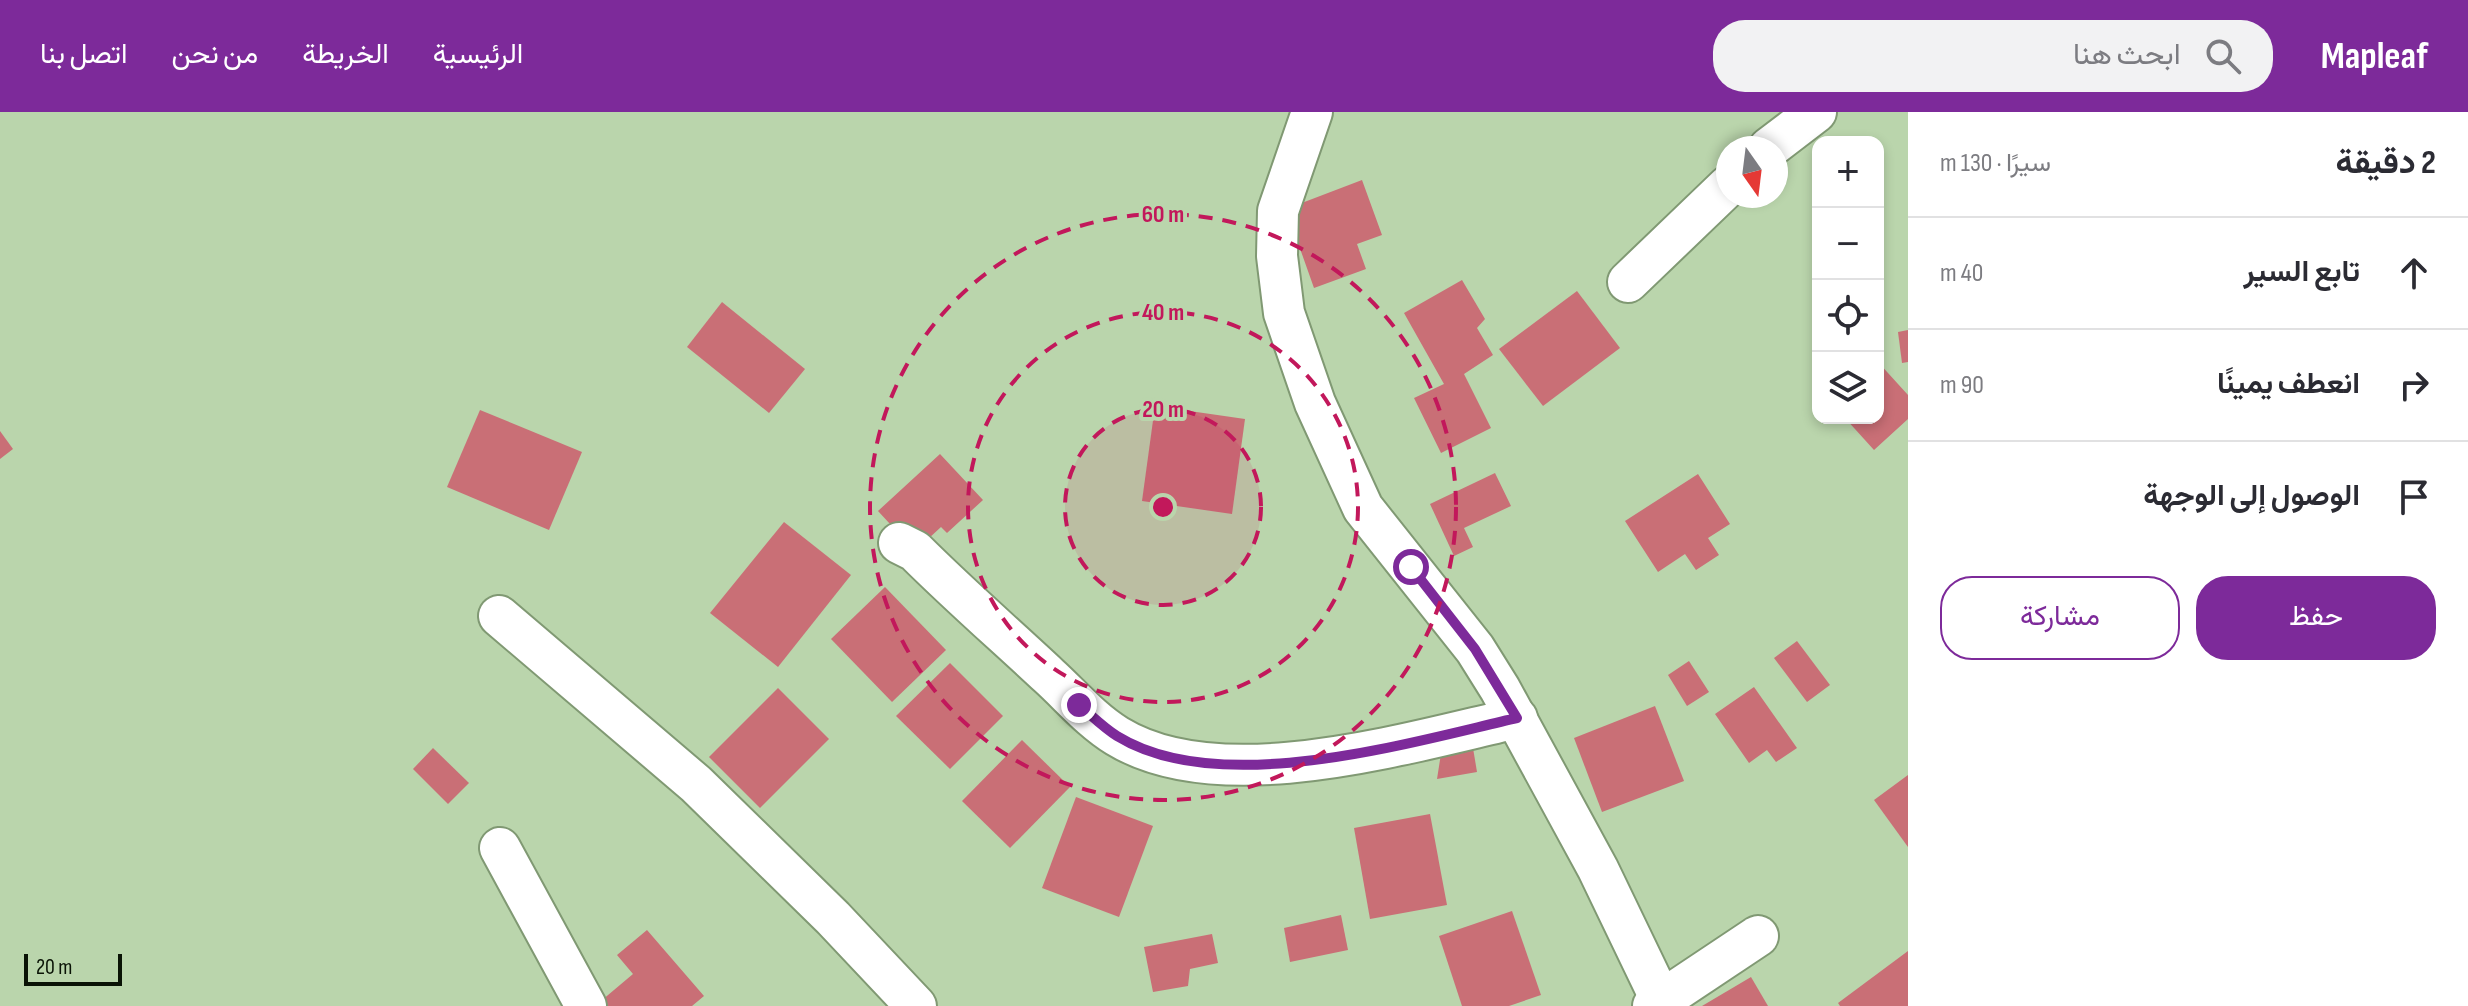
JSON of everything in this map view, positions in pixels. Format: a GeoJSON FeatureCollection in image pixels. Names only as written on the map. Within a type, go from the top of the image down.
{"type":"FeatureCollection","features":[{"type":"Feature","properties":{"kind":"street"},"geometry":{"type":"LineString","coordinates":[[1312,112],[1278,211],[1277,256],[1284,313],[1315,403],[1363,508],[1475,649],[1517,718],[1598,869],[1657,1003],[1758,936]]}},
{"type":"Feature","properties":{"kind":"street"},"geometry":{"type":"LineString","coordinates":[[1785,136],[1816,112]]}},
{"type":"Feature","properties":{"kind":"street"},"geometry":{"type":"LineString","coordinates":[[1628,282],[1716,198]]}},
{"type":"Feature","properties":{"kind":"street"},"geometry":{"type":"LineString","coordinates":[[899,543],[915,551],[1079,705],[1118,736],[1176,758],[1252,766],[1309,761],[1517,718]]}},
{"type":"Feature","properties":{"kind":"street"},"geometry":{"type":"LineString","coordinates":[[499,616],[696,784],[833,918],[916,1006]]}},
{"type":"Feature","properties":{"kind":"street"},"geometry":{"type":"LineString","coordinates":[[500,848],[586,1006]]}},
{"type":"Feature","properties":{"kind":"building"},"geometry":{"type":"Polygon","coordinates":[[[1362,180],[1382,235],[1357,244],[1366,269],[1314,288],[1286,209],[1362,180]]]}},
{"type":"Feature","properties":{"kind":"building"},"geometry":{"type":"Polygon","coordinates":[[[1462,280],[1485,319],[1477,328],[1493,355],[1464,374],[1491,428],[1441,453],[1414,398],[1444,384],[1404,313],[1462,280]]]}},
{"type":"Feature","properties":{"kind":"building"},"geometry":{"type":"Polygon","coordinates":[[[1577,291],[1620,348],[1543,406],[1499,349],[1577,291]]]}},
{"type":"Feature","properties":{"kind":"building"},"geometry":{"type":"Polygon","coordinates":[[[722,302],[805,369],[769,413],[687,347],[722,302]]]}},
{"type":"Feature","properties":{"kind":"building"},"geometry":{"type":"Polygon","coordinates":[[[1908,330],[1908,362],[1902,363],[1898,332],[1908,330]]]}},
{"type":"Feature","properties":{"kind":"building"},"geometry":{"type":"Polygon","coordinates":[[[1884,369],[1908,395],[1908,419],[1874,450],[1850,424],[1884,424],[1884,369]]]}},
{"type":"Feature","properties":{"kind":"building"},"geometry":{"type":"Polygon","coordinates":[[[1155,406],[1245,419],[1232,514],[1142,501],[1155,406]]]}},
{"type":"Feature","properties":{"kind":"building"},"geometry":{"type":"Polygon","coordinates":[[[480,410],[582,452],[549,530],[447,487],[480,410]]]}},
{"type":"Feature","properties":{"kind":"building"},"geometry":{"type":"Polygon","coordinates":[[[0,431],[13,449],[0,459],[0,431]]]}},
{"type":"Feature","properties":{"kind":"building"},"geometry":{"type":"Polygon","coordinates":[[[940,454],[983,500],[947,533],[941,527],[915,551],[878,511],[940,454]]]}},
{"type":"Feature","properties":{"kind":"building"},"geometry":{"type":"Polygon","coordinates":[[[1495,473],[1511,506],[1464,528],[1473,547],[1454,556],[1430,504],[1495,473]]]}},
{"type":"Feature","properties":{"kind":"building"},"geometry":{"type":"Polygon","coordinates":[[[1698,474],[1730,524],[1708,538],[1719,555],[1696,570],[1685,554],[1658,572],[1625,521],[1698,474]]]}},
{"type":"Feature","properties":{"kind":"building"},"geometry":{"type":"Polygon","coordinates":[[[784,522],[851,575],[778,667],[710,613],[784,522]]]}},
{"type":"Feature","properties":{"kind":"building"},"geometry":{"type":"Polygon","coordinates":[[[885,587],[946,650],[892,702],[831,639],[885,587]]]}},
{"type":"Feature","properties":{"kind":"building"},"geometry":{"type":"Polygon","coordinates":[[[1797,641],[1830,685],[1807,702],[1774,658],[1797,641]]]}},
{"type":"Feature","properties":{"kind":"building"},"geometry":{"type":"Polygon","coordinates":[[[1689,661],[1709,692],[1687,706],[1668,675],[1689,661]]]}},
{"type":"Feature","properties":{"kind":"building"},"geometry":{"type":"Polygon","coordinates":[[[950,663],[1003,716],[950,769],[896,716],[950,663]]]}},
{"type":"Feature","properties":{"kind":"building"},"geometry":{"type":"Polygon","coordinates":[[[1754,687],[1797,748],[1776,762],[1767,750],[1749,763],[1715,714],[1754,687]]]}},
{"type":"Feature","properties":{"kind":"building"},"geometry":{"type":"Polygon","coordinates":[[[778,688],[829,739],[760,808],[709,757],[778,688]]]}},
{"type":"Feature","properties":{"kind":"building"},"geometry":{"type":"Polygon","coordinates":[[[1655,706],[1684,781],[1602,812],[1574,738],[1655,706]]]}},
{"type":"Feature","properties":{"kind":"building"},"geometry":{"type":"Polygon","coordinates":[[[1022,740],[1070,787],[1010,848],[962,801],[1022,740]]]}},
{"type":"Feature","properties":{"kind":"building"},"geometry":{"type":"Polygon","coordinates":[[[1472,742],[1477,772],[1437,779],[1442,747],[1472,742]]]}},
{"type":"Feature","properties":{"kind":"building"},"geometry":{"type":"Polygon","coordinates":[[[433,748],[469,783],[448,804],[413,769],[433,748]]]}},
{"type":"Feature","properties":{"kind":"building"},"geometry":{"type":"Polygon","coordinates":[[[1908,775],[1908,847],[1874,800],[1908,775]]]}},
{"type":"Feature","properties":{"kind":"building"},"geometry":{"type":"Polygon","coordinates":[[[1076,797],[1153,826],[1119,917],[1042,888],[1076,797]]]}},
{"type":"Feature","properties":{"kind":"building"},"geometry":{"type":"Polygon","coordinates":[[[1430,814],[1447,905],[1370,919],[1354,828],[1430,814]]]}},
{"type":"Feature","properties":{"kind":"building"},"geometry":{"type":"Polygon","coordinates":[[[1512,911],[1541,995],[1509,1006],[1462,1006],[1439,936],[1512,911]]]}},
{"type":"Feature","properties":{"kind":"building"},"geometry":{"type":"Polygon","coordinates":[[[1341,915],[1348,950],[1290,962],[1284,928],[1341,915]]]}},
{"type":"Feature","properties":{"kind":"building"},"geometry":{"type":"Polygon","coordinates":[[[647,930],[704,996],[692,1006],[595,1006],[633,974],[617,955],[647,930]]]}},
{"type":"Feature","properties":{"kind":"building"},"geometry":{"type":"Polygon","coordinates":[[[1212,934],[1218,963],[1190,969],[1188,986],[1153,992],[1144,947],[1212,934]]]}},
{"type":"Feature","properties":{"kind":"building"},"geometry":{"type":"Polygon","coordinates":[[[1908,951],[1908,1006],[1840,1006],[1838,1003],[1908,951]]]}},
{"type":"Feature","properties":{"kind":"building"},"geometry":{"type":"Polygon","coordinates":[[[1751,977],[1768,1006],[1702,1006],[1751,977]]]}},
{"type":"Feature","properties":{"kind":"route"},"geometry":{"type":"LineString","coordinates":[[1079,705],[1118,736],[1145,748],[1176,758],[1252,766],[1309,761],[1370,750],[1517,718],[1475,649],[1411,567]]}}]}
